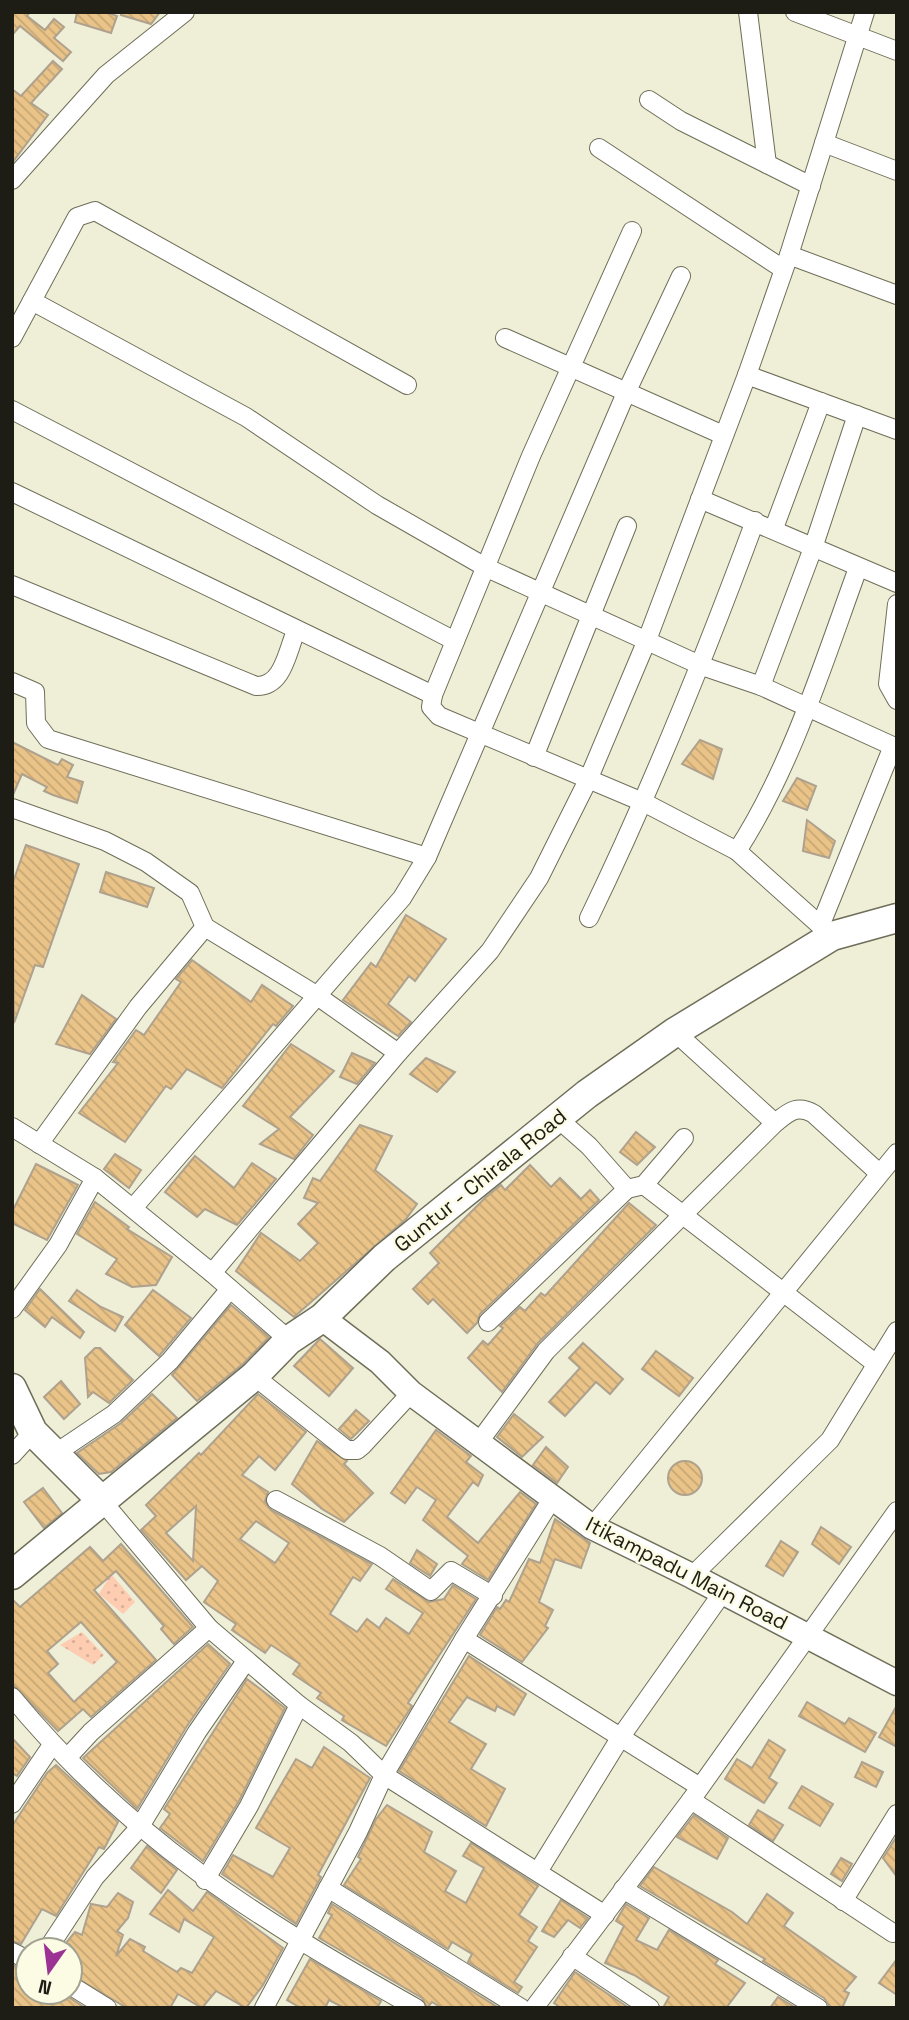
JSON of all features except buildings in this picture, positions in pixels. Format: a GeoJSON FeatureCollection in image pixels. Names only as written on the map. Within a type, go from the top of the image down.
{"type":"FeatureCollection","features":[{"type":"Feature","properties":{"kind":"main road","name":"Guntur - Chirala Road"},"geometry":{"type":"LineString","coordinates":[[12,1575],[254,1376],[289,1340],[322,1318],[384,1258],[556,1117],[675,1032],[826,930],[897,918]]}},
{"type":"Feature","properties":{"kind":"main road"},"geometry":{"type":"LineString","coordinates":[[12,1388],[33,1432],[53,1455],[103,1502]]}},
{"type":"Feature","properties":{"kind":"street"},"geometry":{"type":"LineString","coordinates":[[12,180],[106,75],[185,12]]}},
{"type":"Feature","properties":{"kind":"street"},"geometry":{"type":"LineString","coordinates":[[748,12],[767,164]]}},
{"type":"Feature","properties":{"kind":"street"},"geometry":{"type":"LineString","coordinates":[[794,12],[897,51]]}},
{"type":"Feature","properties":{"kind":"street"},"geometry":{"type":"LineString","coordinates":[[212,1273],[398,1053],[490,951],[539,878],[588,780],[647,640],[747,375],[811,186],[865,12]]}},
{"type":"Feature","properties":{"kind":"street"},"geometry":{"type":"LineString","coordinates":[[649,100],[681,121],[811,186]]}},
{"type":"Feature","properties":{"kind":"street"},"geometry":{"type":"LineString","coordinates":[[824,143],[897,171]]}},
{"type":"Feature","properties":{"kind":"street"},"geometry":{"type":"LineString","coordinates":[[599,148],[786,262],[897,295]]}},
{"type":"Feature","properties":{"kind":"street"},"geometry":{"type":"LineString","coordinates":[[12,338],[77,217],[95,211],[407,385]]}},
{"type":"Feature","properties":{"kind":"street"},"geometry":{"type":"LineString","coordinates":[[32,301],[246,417],[377,505],[487,568],[702,666],[761,686],[895,747],[826,930],[737,851],[645,803],[433,712],[433,695],[454,641],[487,568],[531,456],[632,231]]}},
{"type":"Feature","properties":{"kind":"street"},"geometry":{"type":"LineString","coordinates":[[133,1208],[402,898],[427,857],[626,393],[681,276]]}},
{"type":"Feature","properties":{"kind":"street"},"geometry":{"type":"LineString","coordinates":[[505,338],[723,435]]}},
{"type":"Feature","properties":{"kind":"street"},"geometry":{"type":"LineString","coordinates":[[747,375],[897,430]]}},
{"type":"Feature","properties":{"kind":"street"},"geometry":{"type":"LineString","coordinates":[[774,528],[821,402]]}},
{"type":"Feature","properties":{"kind":"street"},"geometry":{"type":"LineString","coordinates":[[12,410],[454,641]]}},
{"type":"Feature","properties":{"kind":"street"},"geometry":{"type":"LineString","coordinates":[[761,686],[813,548],[857,415]]}},
{"type":"Feature","properties":{"kind":"street"},"geometry":{"type":"LineString","coordinates":[[12,492],[433,695]]}},
{"type":"Feature","properties":{"kind":"street"},"geometry":{"type":"LineString","coordinates":[[700,499],[774,528],[813,548],[897,583]]}},
{"type":"Feature","properties":{"kind":"street"},"geometry":{"type":"LineString","coordinates":[[589,918],[645,803],[702,666],[755,521]]}},
{"type":"Feature","properties":{"kind":"street"},"geometry":{"type":"LineString","coordinates":[[534,757],[627,526]]}},
{"type":"Feature","properties":{"kind":"street"},"geometry":{"type":"LineString","coordinates":[[737,851],[751,831],[807,707],[858,568]]}},
{"type":"Feature","properties":{"kind":"street"},"geometry":{"type":"LineString","coordinates":[[12,585],[256,686],[268,686],[276,680],[296,631]]}},
{"type":"Feature","properties":{"kind":"street"},"geometry":{"type":"LineString","coordinates":[[897,604],[894,650],[888,684],[897,700]]}},
{"type":"Feature","properties":{"kind":"street"},"geometry":{"type":"LineString","coordinates":[[12,682],[35,692],[36,723],[48,739],[427,857]]}},
{"type":"Feature","properties":{"kind":"street"},"geometry":{"type":"LineString","coordinates":[[12,808],[105,841],[146,862],[190,893],[205,927],[316,995],[398,1053]]}},
{"type":"Feature","properties":{"kind":"street"},"geometry":{"type":"LineString","coordinates":[[39,1144],[138,1007],[205,927]]}},
{"type":"Feature","properties":{"kind":"street"},"geometry":{"type":"LineString","coordinates":[[675,1032],[775,1123]]}},
{"type":"Feature","properties":{"kind":"street"},"geometry":{"type":"LineString","coordinates":[[479,1442],[546,1351],[775,1123],[794,1109],[805,1109],[879,1173]]}},
{"type":"Feature","properties":{"kind":"street"},"geometry":{"type":"LineString","coordinates":[[556,1117],[636,1187],[682,1214],[875,1363]]}},
{"type":"Feature","properties":{"kind":"street"},"geometry":{"type":"LineString","coordinates":[[12,1127],[95,1178],[289,1340]]}},
{"type":"Feature","properties":{"kind":"street"},"geometry":{"type":"LineString","coordinates":[[488,1322],[636,1187],[684,1138]]}},
{"type":"Feature","properties":{"kind":"street"},"geometry":{"type":"LineString","coordinates":[[592,1527],[897,1153]]}},
{"type":"Feature","properties":{"kind":"street"},"geometry":{"type":"LineString","coordinates":[[12,1309],[58,1245],[95,1178]]}},
{"type":"Feature","properties":{"kind":"street"},"geometry":{"type":"LineString","coordinates":[[53,1455],[114,1414],[170,1361],[230,1289]]}},
{"type":"Feature","properties":{"kind":"street","name":"Itikampadu Main Road"},"geometry":{"type":"LineString","coordinates":[[322,1318],[380,1362],[411,1392],[592,1527],[897,1683]]}},
{"type":"Feature","properties":{"kind":"street"},"geometry":{"type":"LineString","coordinates":[[692,1576],[830,1440],[897,1331]]}},
{"type":"Feature","properties":{"kind":"street"},"geometry":{"type":"LineString","coordinates":[[254,1376],[347,1450],[357,1450],[363,1445],[411,1392]]}},
{"type":"Feature","properties":{"kind":"street"},"geometry":{"type":"LineString","coordinates":[[12,1455],[33,1432]]}},
{"type":"Feature","properties":{"kind":"street"},"geometry":{"type":"LineString","coordinates":[[264,2008],[358,1832],[384,1775],[464,1639],[552,1499]]}},
{"type":"Feature","properties":{"kind":"street"},"geometry":{"type":"LineString","coordinates":[[276,1500],[380,1556],[431,1591],[452,1571],[493,1596]]}},
{"type":"Feature","properties":{"kind":"street"},"geometry":{"type":"LineString","coordinates":[[103,1502],[209,1628],[299,1705],[351,1742],[384,1775],[539,1870],[605,1914]]}},
{"type":"Feature","properties":{"kind":"street"},"geometry":{"type":"LineString","coordinates":[[534,2008],[695,1794],[897,1511]]}},
{"type":"Feature","properties":{"kind":"street"},"geometry":{"type":"LineString","coordinates":[[539,1870],[622,1735],[723,1592]]}},
{"type":"Feature","properties":{"kind":"street"},"geometry":{"type":"LineString","coordinates":[[67,1758],[91,1732],[209,1628]]}},
{"type":"Feature","properties":{"kind":"street"},"geometry":{"type":"LineString","coordinates":[[464,1639],[622,1735],[695,1794],[843,1901],[894,1933]]}},
{"type":"Feature","properties":{"kind":"street"},"geometry":{"type":"LineString","coordinates":[[56,1936],[95,1877],[139,1828],[197,1732],[246,1661]]}},
{"type":"Feature","properties":{"kind":"street"},"geometry":{"type":"LineString","coordinates":[[12,1697],[52,1745],[139,1828],[205,1880],[299,1942],[416,2008]]}},
{"type":"Feature","properties":{"kind":"street"},"geometry":{"type":"LineString","coordinates":[[205,1880],[249,1806],[299,1705]]}},
{"type":"Feature","properties":{"kind":"street"},"geometry":{"type":"LineString","coordinates":[[12,1804],[52,1745]]}},
{"type":"Feature","properties":{"kind":"street"},"geometry":{"type":"LineString","coordinates":[[843,1901],[897,1814]]}},
{"type":"Feature","properties":{"kind":"street"},"geometry":{"type":"LineString","coordinates":[[328,1888],[522,2008]]}},
{"type":"Feature","properties":{"kind":"street"},"geometry":{"type":"LineString","coordinates":[[623,1889],[818,2008]]}},
{"type":"Feature","properties":{"kind":"street"},"geometry":{"type":"LineString","coordinates":[[572,1956],[650,2008]]}},
{"type":"Feature","properties":{"kind":"street"},"geometry":{"type":"LineString","coordinates":[[84,1994],[107,2008]]}},
{"type":"Feature","properties":{"kind":"shaded area"},"geometry":{"type":"Polygon","coordinates":[[[111,1574],[135,1602],[123,1614],[99,1594],[111,1574]]]}},
{"type":"Feature","properties":{"kind":"shaded area"},"geometry":{"type":"Polygon","coordinates":[[[82,1632],[104,1655],[93,1665],[60,1645],[82,1632]]]}}]}
